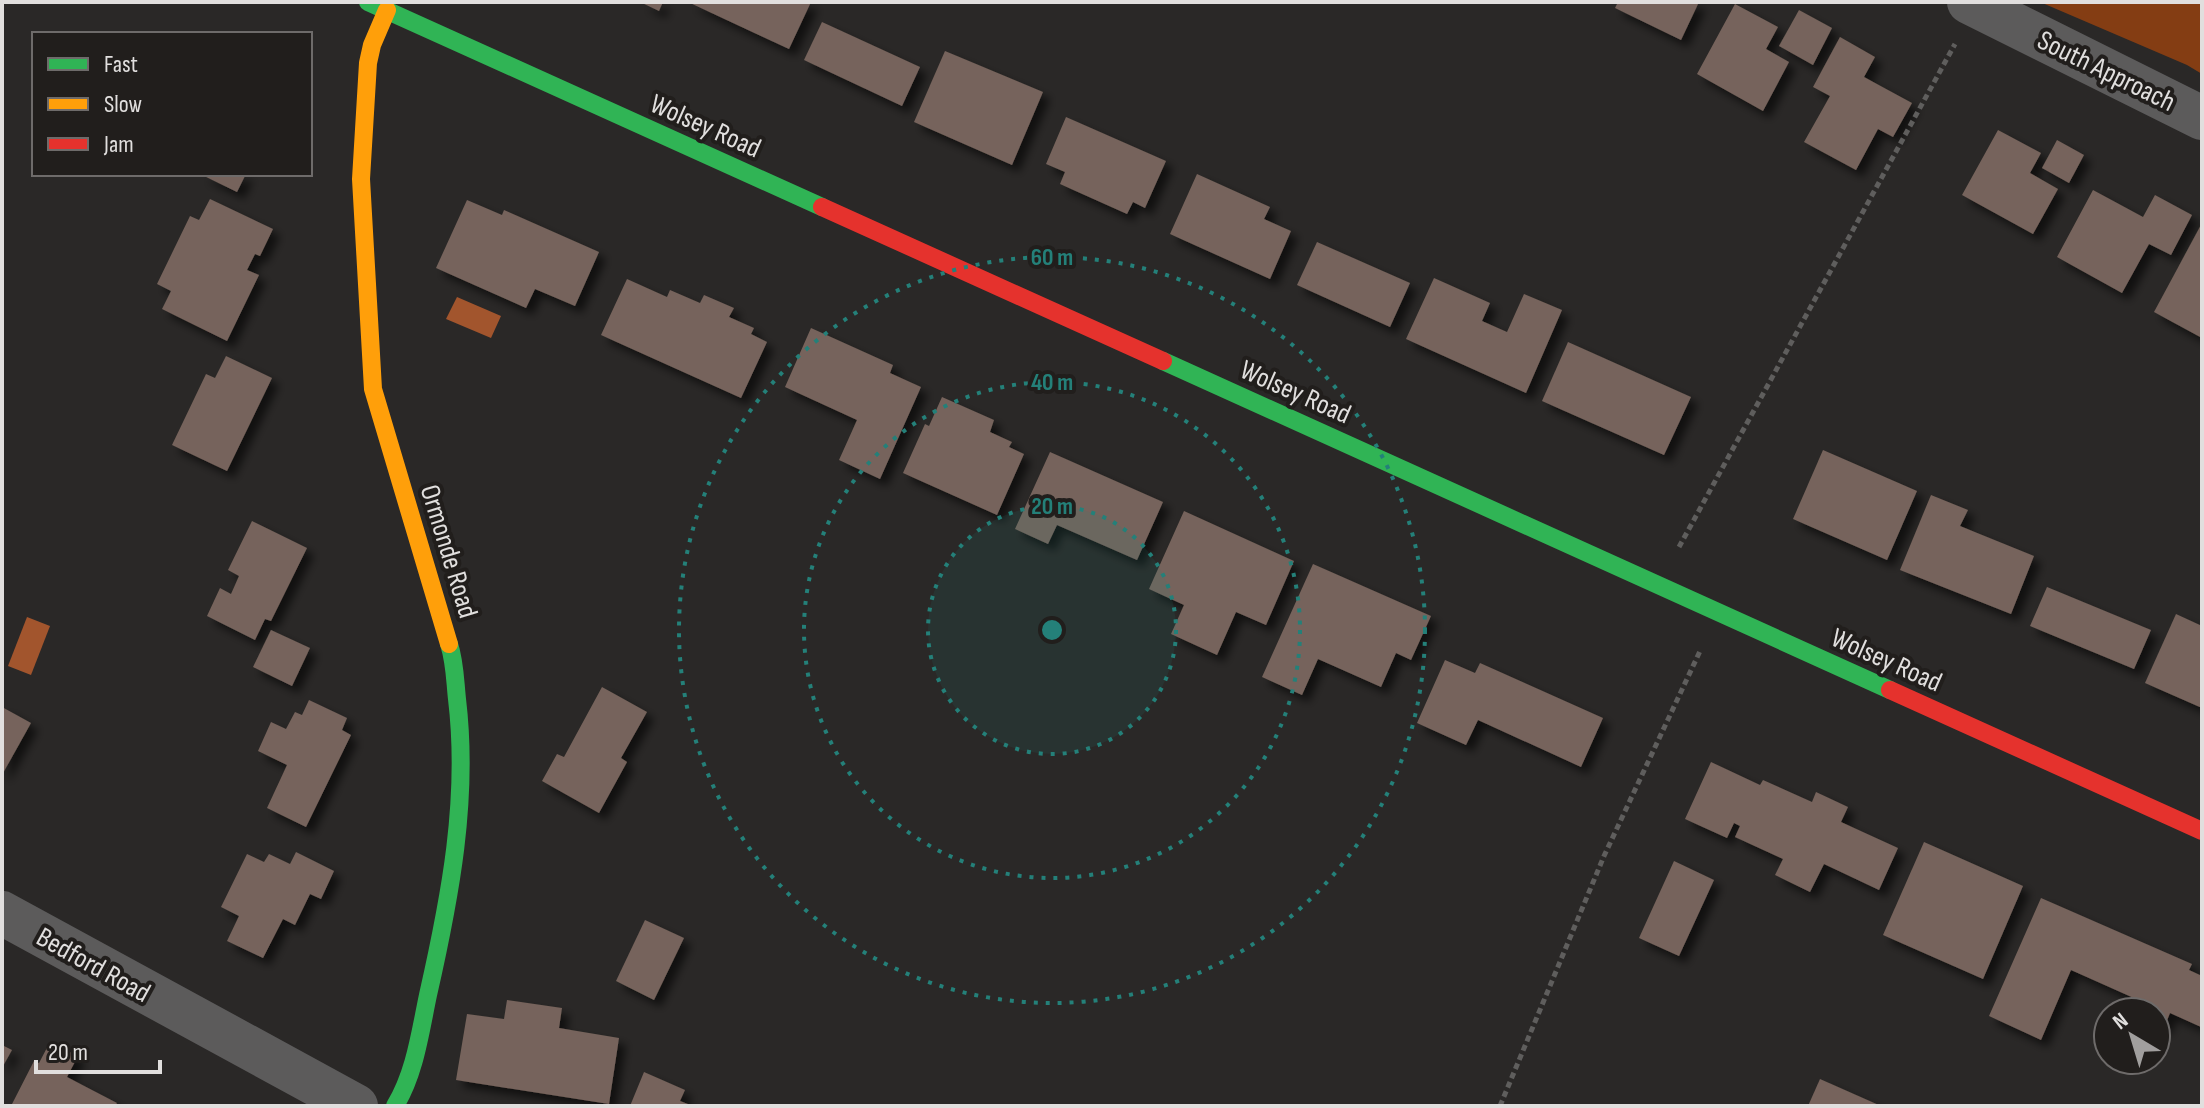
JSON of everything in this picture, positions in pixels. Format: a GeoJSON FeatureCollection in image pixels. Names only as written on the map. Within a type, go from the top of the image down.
{"type":"FeatureCollection","features":[{"type":"Feature","properties":{"kind":"street","name":"Wolsey Road"},"geometry":{"type":"LineString","coordinates":[[368,2],[2202,831]]}},
{"type":"Feature","properties":{"kind":"street","name":"Ormonde Road"},"geometry":{"type":"LineString","coordinates":[[387,10],[368,63],[361,179],[373,389],[452,653],[462,738],[460,822],[439,947],[414,1061],[404,1091],[395,1106]]}},
{"type":"Feature","properties":{"kind":"street","name":"South Approach"},"geometry":{"type":"LineString","coordinates":[[1965,18],[2202,118]]}},
{"type":"Feature","properties":{"kind":"street","name":"Bedford Road"},"geometry":{"type":"LineString","coordinates":[[2,913],[356,1106]]}},
{"type":"Feature","properties":{"kind":"path"},"geometry":{"type":"LineString","coordinates":[[1657,586],[1965,18]]}},
{"type":"Feature","properties":{"kind":"path"},"geometry":{"type":"LineString","coordinates":[[1500,1106],[1604,856],[1717,614]]}},
{"type":"Feature","properties":{"kind":"shaded area"},"geometry":{"type":"Polygon","coordinates":[[[2040,2],[2202,2],[2202,74],[2187,65],[2040,2]]]}},
{"type":"Feature","properties":{"kind":"shaded area"},"geometry":{"type":"Polygon","coordinates":[[[457,297],[501,316],[491,338],[446,319],[457,297]]]}},
{"type":"Feature","properties":{"kind":"shaded area"},"geometry":{"type":"Polygon","coordinates":[[[27,617],[50,626],[31,675],[8,666],[27,617]]]}},
{"type":"Feature","properties":{"kind":"building"},"geometry":{"type":"Polygon","coordinates":[[[640,2],[663,2],[659,11],[640,2]]]}},
{"type":"Feature","properties":{"kind":"building"},"geometry":{"type":"Polygon","coordinates":[[[688,2],[811,2],[789,49],[688,2]]]}},
{"type":"Feature","properties":{"kind":"building"},"geometry":{"type":"Polygon","coordinates":[[[1618,2],[1699,2],[1681,40],[1615,8],[1618,2]]]}},
{"type":"Feature","properties":{"kind":"building"},"geometry":{"type":"Polygon","coordinates":[[[1735,4],[1778,27],[1766,49],[1789,62],[1763,111],[1697,74],[1735,4]]]}},
{"type":"Feature","properties":{"kind":"building"},"geometry":{"type":"Polygon","coordinates":[[[1799,10],[1832,28],[1813,65],[1779,46],[1799,10]]]}},
{"type":"Feature","properties":{"kind":"building"},"geometry":{"type":"Polygon","coordinates":[[[822,22],[920,67],[902,106],[804,60],[822,22]]]}},
{"type":"Feature","properties":{"kind":"building"},"geometry":{"type":"Polygon","coordinates":[[[1840,37],[1875,57],[1864,77],[1912,103],[1893,137],[1878,129],[1856,170],[1804,142],[1830,96],[1813,87],[1840,37]]]}},
{"type":"Feature","properties":{"kind":"building"},"geometry":{"type":"Polygon","coordinates":[[[945,51],[1043,92],[1012,165],[914,122],[945,51]]]}},
{"type":"Feature","properties":{"kind":"building"},"geometry":{"type":"Polygon","coordinates":[[[1066,117],[1166,161],[1145,208],[1133,202],[1127,214],[1060,184],[1065,172],[1046,164],[1066,117]]]}},
{"type":"Feature","properties":{"kind":"building"},"geometry":{"type":"Polygon","coordinates":[[[1998,130],[2041,153],[2030,173],[2058,189],[2033,234],[1962,195],[1998,130]]]}},
{"type":"Feature","properties":{"kind":"building"},"geometry":{"type":"Polygon","coordinates":[[[2057,140],[2084,155],[2069,183],[2042,168],[2057,140]]]}},
{"type":"Feature","properties":{"kind":"building"},"geometry":{"type":"Polygon","coordinates":[[[1197,174],[1270,207],[1264,219],[1291,231],[1270,279],[1170,234],[1197,174]]]}},
{"type":"Feature","properties":{"kind":"building"},"geometry":{"type":"Polygon","coordinates":[[[204,176],[245,176],[237,192],[204,176]]]}},
{"type":"Feature","properties":{"kind":"building"},"geometry":{"type":"Polygon","coordinates":[[[2093,190],[2143,217],[2155,195],[2192,215],[2171,255],[2149,244],[2122,293],[2057,257],[2093,190]]]}},
{"type":"Feature","properties":{"kind":"building"},"geometry":{"type":"Polygon","coordinates":[[[210,199],[273,229],[260,256],[255,254],[247,270],[259,275],[227,341],[162,309],[171,291],[157,284],[190,216],[199,220],[210,199]]]}},
{"type":"Feature","properties":{"kind":"building"},"geometry":{"type":"Polygon","coordinates":[[[467,200],[502,215],[504,210],[599,252],[575,306],[535,289],[526,308],[436,268],[467,200]]]}},
{"type":"Feature","properties":{"kind":"building"},"geometry":{"type":"Polygon","coordinates":[[[2202,223],[2202,338],[2154,312],[2202,223]]]}},
{"type":"Feature","properties":{"kind":"building"},"geometry":{"type":"Polygon","coordinates":[[[1317,242],[1410,283],[1390,327],[1297,285],[1317,242]]]}},
{"type":"Feature","properties":{"kind":"building"},"geometry":{"type":"Polygon","coordinates":[[[1434,278],[1490,303],[1482,321],[1507,332],[1524,294],[1562,310],[1526,393],[1406,339],[1434,278]]]}},
{"type":"Feature","properties":{"kind":"building"},"geometry":{"type":"Polygon","coordinates":[[[627,279],[667,297],[670,290],[700,303],[704,295],[734,308],[729,317],[754,328],[751,334],[767,342],[741,398],[601,335],[627,279]]]}},
{"type":"Feature","properties":{"kind":"building"},"geometry":{"type":"Polygon","coordinates":[[[811,328],[893,365],[890,373],[921,387],[880,479],[839,460],[857,420],[785,387],[811,328]]]}},
{"type":"Feature","properties":{"kind":"building"},"geometry":{"type":"Polygon","coordinates":[[[1568,342],[1691,397],[1664,455],[1542,401],[1568,342]]]}},
{"type":"Feature","properties":{"kind":"building"},"geometry":{"type":"Polygon","coordinates":[[[226,356],[272,378],[227,471],[172,445],[206,374],[215,378],[226,356]]]}},
{"type":"Feature","properties":{"kind":"building"},"geometry":{"type":"Polygon","coordinates":[[[942,397],[994,420],[990,432],[1012,442],[1009,447],[1024,454],[997,515],[903,473],[925,424],[929,426],[942,397]]]}},
{"type":"Feature","properties":{"kind":"building"},"geometry":{"type":"Polygon","coordinates":[[[1823,450],[1917,491],[1887,560],[1793,519],[1823,450]]]}},
{"type":"Feature","properties":{"kind":"building"},"geometry":{"type":"Polygon","coordinates":[[[1050,452],[1163,502],[1137,560],[1057,525],[1048,544],[1015,529],[1050,452]]]}},
{"type":"Feature","properties":{"kind":"building"},"geometry":{"type":"Polygon","coordinates":[[[1931,495],[1968,510],[1960,526],[2034,556],[2011,614],[1900,570],[1931,495]]]}},
{"type":"Feature","properties":{"kind":"building"},"geometry":{"type":"Polygon","coordinates":[[[1184,511],[1294,561],[1266,625],[1236,612],[1217,655],[1171,634],[1184,605],[1149,589],[1184,511]]]}},
{"type":"Feature","properties":{"kind":"building"},"geometry":{"type":"Polygon","coordinates":[[[252,521],[307,548],[271,621],[265,619],[255,640],[207,616],[220,588],[231,594],[239,576],[228,570],[252,521]]]}},
{"type":"Feature","properties":{"kind":"building"},"geometry":{"type":"Polygon","coordinates":[[[1313,564],[1431,616],[1411,660],[1396,653],[1381,687],[1318,659],[1302,695],[1262,677],[1313,564]]]}},
{"type":"Feature","properties":{"kind":"building"},"geometry":{"type":"Polygon","coordinates":[[[2047,587],[2151,630],[2134,669],[2030,626],[2047,587]]]}},
{"type":"Feature","properties":{"kind":"building"},"geometry":{"type":"Polygon","coordinates":[[[2176,614],[2202,626],[2202,708],[2145,683],[2176,614]]]}},
{"type":"Feature","properties":{"kind":"building"},"geometry":{"type":"Polygon","coordinates":[[[271,630],[310,648],[292,686],[253,667],[271,630]]]}},
{"type":"Feature","properties":{"kind":"building"},"geometry":{"type":"Polygon","coordinates":[[[1445,660],[1475,673],[1480,663],[1603,718],[1581,767],[1478,720],[1466,745],[1417,723],[1445,660]]]}},
{"type":"Feature","properties":{"kind":"building"},"geometry":{"type":"Polygon","coordinates":[[[602,687],[647,712],[621,758],[627,762],[599,813],[542,781],[557,754],[564,757],[602,687]]]}},
{"type":"Feature","properties":{"kind":"building"},"geometry":{"type":"Polygon","coordinates":[[[309,700],[347,718],[342,730],[351,735],[306,827],[267,808],[287,765],[258,751],[271,722],[286,729],[295,712],[302,715],[309,700]]]}},
{"type":"Feature","properties":{"kind":"building"},"geometry":{"type":"Polygon","coordinates":[[[2,707],[31,723],[2,775],[2,707]]]}},
{"type":"Feature","properties":{"kind":"building"},"geometry":{"type":"Polygon","coordinates":[[[1711,762],[1760,785],[1763,780],[1812,802],[1816,792],[1848,807],[1841,822],[1898,848],[1879,890],[1824,864],[1810,892],[1775,875],[1783,859],[1735,837],[1740,826],[1734,823],[1727,838],[1685,819],[1711,762]]]}},
{"type":"Feature","properties":{"kind":"building"},"geometry":{"type":"Polygon","coordinates":[[[1924,842],[2023,886],[1983,979],[1883,935],[1924,842]]]}},
{"type":"Feature","properties":{"kind":"building"},"geometry":{"type":"Polygon","coordinates":[[[296,852],[334,871],[321,899],[310,894],[295,925],[283,919],[263,958],[227,941],[239,916],[221,907],[247,854],[264,862],[269,854],[290,864],[296,852]]]}},
{"type":"Feature","properties":{"kind":"building"},"geometry":{"type":"Polygon","coordinates":[[[1674,861],[1714,880],[1679,956],[1639,938],[1674,861]]]}},
{"type":"Feature","properties":{"kind":"building"},"geometry":{"type":"Polygon","coordinates":[[[2041,898],[2192,964],[2189,970],[2202,976],[2201,1027],[2172,1014],[2172,996],[2129,996],[2071,970],[2041,1040],[1989,1016],[2041,898]]]}},
{"type":"Feature","properties":{"kind":"building"},"geometry":{"type":"Polygon","coordinates":[[[645,920],[684,938],[654,1000],[616,981],[645,920]]]}},
{"type":"Feature","properties":{"kind":"building"},"geometry":{"type":"Polygon","coordinates":[[[507,1000],[562,1008],[559,1028],[619,1038],[609,1104],[456,1080],[467,1014],[504,1019],[507,1000]]]}},
{"type":"Feature","properties":{"kind":"building"},"geometry":{"type":"Polygon","coordinates":[[[50,1042],[78,1056],[67,1077],[117,1103],[115,1106],[11,1106],[34,1061],[39,1063],[50,1042]]]}},
{"type":"Feature","properties":{"kind":"building"},"geometry":{"type":"Polygon","coordinates":[[[2,1045],[12,1050],[2,1068],[2,1045]]]}},
{"type":"Feature","properties":{"kind":"building"},"geometry":{"type":"Polygon","coordinates":[[[644,1072],[685,1090],[680,1101],[693,1106],[630,1106],[644,1072]]]}},
{"type":"Feature","properties":{"kind":"building"},"geometry":{"type":"Polygon","coordinates":[[[1820,1079],[1881,1106],[1808,1106],[1820,1079]]]}},
{"type":"Feature","properties":{"kind":"traffic: fast"},"geometry":{"type":"LineString","coordinates":[[368,2],[822,207]]}},
{"type":"Feature","properties":{"kind":"traffic: fast"},"geometry":{"type":"LineString","coordinates":[[1163,361],[1890,690]]}},
{"type":"Feature","properties":{"kind":"traffic: fast"},"geometry":{"type":"LineString","coordinates":[[395,1106],[416,1052],[444,922],[455,848],[461,774],[460,736],[449,644]]}},
{"type":"Feature","properties":{"kind":"traffic: slow"},"geometry":{"type":"LineString","coordinates":[[387,10],[368,63],[361,179],[373,389],[449,644]]}},
{"type":"Feature","properties":{"kind":"traffic: jam"},"geometry":{"type":"LineString","coordinates":[[822,207],[1163,361]]}},
{"type":"Feature","properties":{"kind":"traffic: jam"},"geometry":{"type":"LineString","coordinates":[[1890,690],[2202,831]]}}]}
